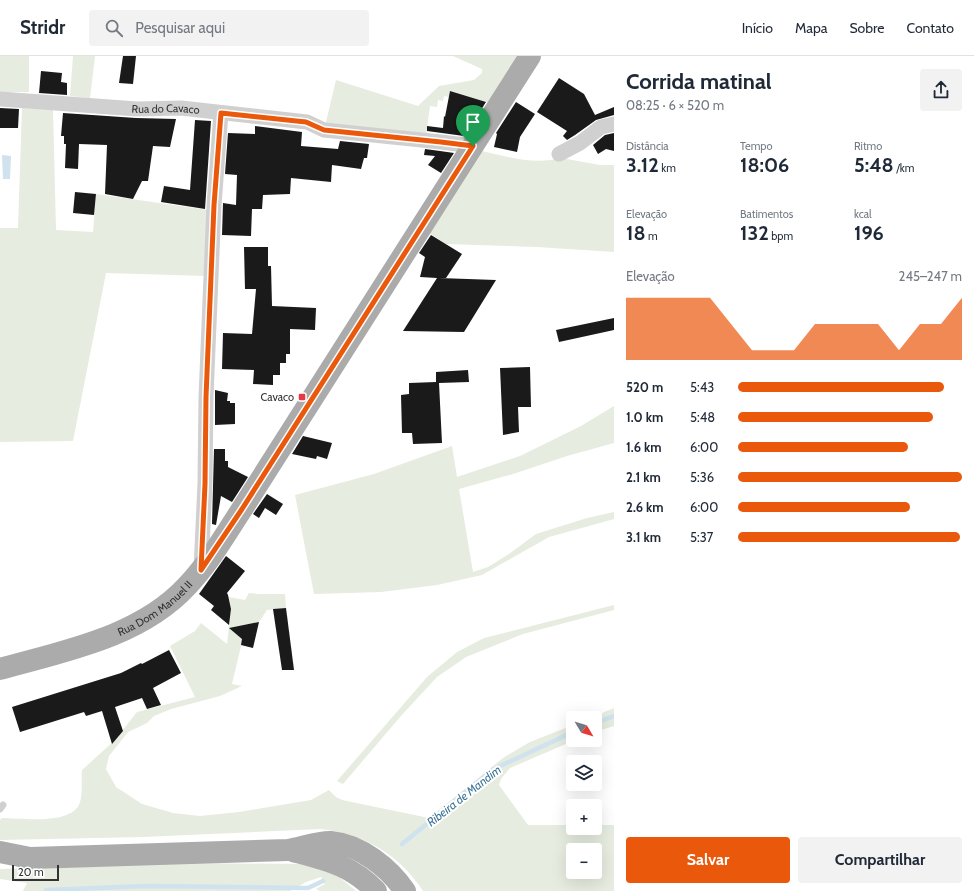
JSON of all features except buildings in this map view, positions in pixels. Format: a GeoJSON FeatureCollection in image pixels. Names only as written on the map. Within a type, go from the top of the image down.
{"type":"FeatureCollection","features":[{"type":"Feature","properties":{"kind":"main road","name":"Rua Dom Manuel II"},"geometry":{"type":"LineString","coordinates":[[0,669],[98,641],[127,629],[156,614],[188,586],[201,570],[238,516],[530,56]]}},
{"type":"Feature","properties":{"kind":"main road"},"geometry":{"type":"LineString","coordinates":[[0,864],[30,858],[288,850],[330,842],[346,846],[375,861],[392,875],[405,891]]}},
{"type":"Feature","properties":{"kind":"main road"},"geometry":{"type":"LineString","coordinates":[[288,850],[340,865],[365,880],[376,891]]}},
{"type":"Feature","properties":{"kind":"main road"},"geometry":{"type":"LineString","coordinates":[[0,852],[30,858]]}},
{"type":"Feature","properties":{"kind":"street","name":"Rua do Cavaco"},"geometry":{"type":"LineString","coordinates":[[0,100],[137,109],[181,108],[306,122],[324,130],[473,146]]}},
{"type":"Feature","properties":{"kind":"street"},"geometry":{"type":"LineString","coordinates":[[201,570],[214,205],[221,113]]}},
{"type":"Feature","properties":{"kind":"street"},"geometry":{"type":"LineString","coordinates":[[559,154],[580,143],[601,128],[614,124]]}},
{"type":"Feature","properties":{"kind":"shaded area"},"geometry":{"type":"Polygon","coordinates":[[[0,56],[29,56],[29,92],[0,92],[0,56]]]}},
{"type":"Feature","properties":{"kind":"shaded area"},"geometry":{"type":"Polygon","coordinates":[[[73,56],[95,56],[90,98],[70,96],[73,56]]]}},
{"type":"Feature","properties":{"kind":"shaded area"},"geometry":{"type":"Polygon","coordinates":[[[453,56],[518,56],[489,103],[450,91],[449,97],[444,96],[443,101],[438,100],[437,107],[430,106],[426,135],[325,126],[336,80],[418,106],[439,86],[474,80],[482,73],[482,69],[453,56]]]}},
{"type":"Feature","properties":{"kind":"shaded area"},"geometry":{"type":"Polygon","coordinates":[[[22,108],[53,110],[56,230],[93,232],[96,194],[208,210],[207,276],[106,273],[73,441],[0,442],[0,228],[18,228],[22,108]]]}},
{"type":"Feature","properties":{"kind":"shaded area"},"geometry":{"type":"Polygon","coordinates":[[[482,151],[522,160],[543,161],[563,157],[600,165],[614,165],[614,252],[537,247],[446,244],[429,233],[482,151]]]}},
{"type":"Feature","properties":{"kind":"shaded area"},"geometry":{"type":"Polygon","coordinates":[[[614,406],[614,443],[459,489],[473,572],[488,567],[536,534],[587,518],[614,512],[614,519],[549,537],[482,575],[437,585],[381,592],[314,594],[295,495],[374,474],[452,446],[457,477],[520,456],[581,426],[614,406]]]}},
{"type":"Feature","properties":{"kind":"shaded area"},"geometry":{"type":"Polygon","coordinates":[[[249,593],[285,594],[286,608],[267,610],[259,622],[246,625],[232,684],[242,686],[220,696],[171,709],[154,716],[147,723],[128,732],[109,756],[106,769],[116,787],[142,804],[173,813],[200,816],[239,812],[311,800],[329,790],[336,797],[342,800],[429,818],[503,758],[530,742],[566,728],[566,744],[510,768],[501,779],[499,785],[528,825],[566,825],[566,835],[602,835],[602,825],[614,825],[614,891],[423,891],[403,866],[379,848],[366,841],[351,836],[320,829],[143,837],[0,840],[0,820],[2,818],[57,818],[67,815],[75,810],[81,798],[82,770],[114,741],[137,712],[195,697],[170,646],[195,631],[201,623],[227,644],[231,609],[229,597],[245,600],[249,593]]]}},
{"type":"Feature","properties":{"kind":"shaded area"},"geometry":{"type":"Polygon","coordinates":[[[614,605],[614,610],[523,634],[466,657],[437,677],[400,717],[343,784],[337,781],[427,677],[457,652],[484,638],[614,605]]]}},
{"type":"Feature","properties":{"kind":"shaded area"},"geometry":{"type":"Polygon","coordinates":[[[614,708],[614,726],[602,730],[602,713],[614,708]]]}},
{"type":"Feature","properties":{"kind":"shaded area"},"geometry":{"type":"Polygon","coordinates":[[[175,863],[302,864],[326,871],[339,877],[356,891],[320,891],[316,889],[325,884],[321,877],[306,882],[290,891],[23,891],[27,883],[0,879],[0,869],[175,863]]]}},
{"type":"Feature","properties":{"kind":"water"},"geometry":{"type":"Polygon","coordinates":[[[2,155],[11,156],[10,179],[3,179],[2,155]]]}},
{"type":"Feature","properties":{"kind":"waterway","name":"Ribeira de Mandim"},"geometry":{"type":"LineString","coordinates":[[602,720],[614,716]]}},
{"type":"Feature","properties":{"kind":"waterway","name":"Ribeira de Mandim"},"geometry":{"type":"LineString","coordinates":[[402,844],[494,769],[566,735]]}},
{"type":"Feature","properties":{"kind":"waterway","name":"Ribeira de Mandim"},"geometry":{"type":"LineString","coordinates":[[46,890],[146,886],[308,888],[323,881]]}},
{"type":"Feature","properties":{"kind":"place","name":"Cavaco"},"geometry":{"type":"Point","coordinates":[302,397]}},
{"type":"Feature","properties":{"kind":"route"},"geometry":{"type":"LineString","coordinates":[[221,113],[306,122],[324,130],[473,146],[242,509],[201,570],[214,205],[221,113]]}}]}
